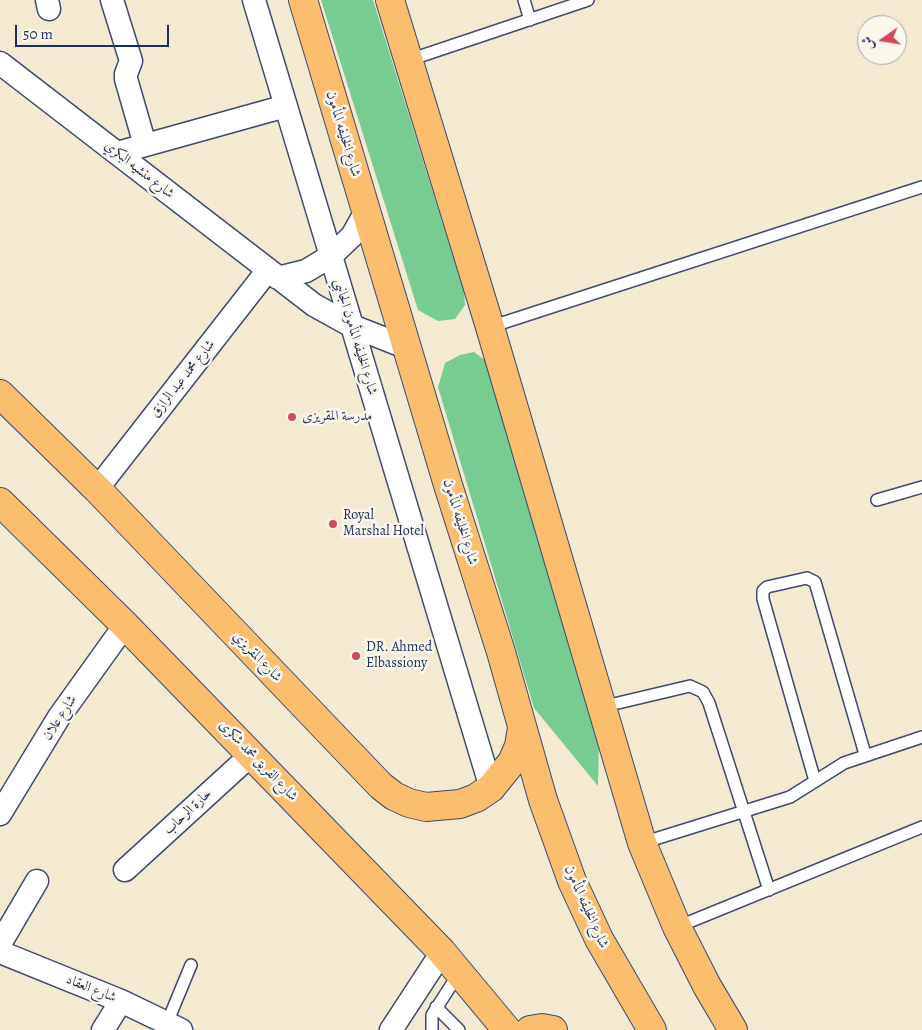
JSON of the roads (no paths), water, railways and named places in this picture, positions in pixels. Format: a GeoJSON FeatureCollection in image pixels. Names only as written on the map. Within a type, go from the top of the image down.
{"type":"FeatureCollection","features":[{"type":"Feature","properties":{"kind":"main road","name":"شارع الخليفه المأمون"},"geometry":{"type":"LineString","coordinates":[[303,0],[543,800],[572,881],[617,972],[652,1030]]}},
{"type":"Feature","properties":{"kind":"main road"},"geometry":{"type":"LineString","coordinates":[[390,0],[490,327],[642,843],[677,927],[707,986],[733,1030]]}},
{"type":"Feature","properties":{"kind":"main road","name":"شارع المقريزي"},"geometry":{"type":"LineString","coordinates":[[0,394],[98,489],[380,786],[409,803],[435,807],[460,804],[491,788],[512,762],[522,728]]}},
{"type":"Feature","properties":{"kind":"main road","name":"شارع الفريق محمد شكرى"},"geometry":{"type":"LineString","coordinates":[[2,509],[125,625],[252,754],[442,952],[507,1030]]}},
{"type":"Feature","properties":{"kind":"main road"},"geometry":{"type":"LineString","coordinates":[[530,1030],[542,1028],[554,1030]]}},
{"type":"Feature","properties":{"kind":"street"},"geometry":{"type":"LineString","coordinates":[[112,0],[131,62],[126,79],[145,145]]}},
{"type":"Feature","properties":{"kind":"street","name":"شارع الخليفه المأمون الجانبي"},"geometry":{"type":"LineString","coordinates":[[254,0],[491,788]]}},
{"type":"Feature","properties":{"kind":"street","name":"شارع منشيه البكري"},"geometry":{"type":"LineString","coordinates":[[1,67],[117,153],[314,305],[352,326],[408,348]]}},
{"type":"Feature","properties":{"kind":"street"},"geometry":{"type":"LineString","coordinates":[[117,153],[286,106]]}},
{"type":"Feature","properties":{"kind":"street"},"geometry":{"type":"LineString","coordinates":[[273,274],[306,271],[331,256],[352,236],[366,211]]}},
{"type":"Feature","properties":{"kind":"street","name":"شارع محمد عبد الرازق"},"geometry":{"type":"LineString","coordinates":[[98,489],[273,274]]}},
{"type":"Feature","properties":{"kind":"street","name":"شارع علان"},"geometry":{"type":"LineString","coordinates":[[0,814],[59,717],[125,625]]}},
{"type":"Feature","properties":{"kind":"street","name":"حارة الرحاب"},"geometry":{"type":"LineString","coordinates":[[125,870],[252,754]]}},
{"type":"Feature","properties":{"kind":"street"},"geometry":{"type":"LineString","coordinates":[[0,944],[37,881]]}},
{"type":"Feature","properties":{"kind":"street","name":"شارع العقاد"},"geometry":{"type":"LineString","coordinates":[[0,952],[121,1001],[174,1027]]}},
{"type":"Feature","properties":{"kind":"street"},"geometry":{"type":"LineString","coordinates":[[391,1030],[442,952]]}},
{"type":"Feature","properties":{"kind":"street"},"geometry":{"type":"LineString","coordinates":[[103,1030],[121,1001]]}},
{"type":"Feature","properties":{"kind":"lane"},"geometry":{"type":"LineString","coordinates":[[524,0],[530,20]]}},
{"type":"Feature","properties":{"kind":"lane"},"geometry":{"type":"LineString","coordinates":[[409,60],[588,0]]}},
{"type":"Feature","properties":{"kind":"lane"},"geometry":{"type":"LineString","coordinates":[[490,327],[922,187]]}},
{"type":"Feature","properties":{"kind":"lane"},"geometry":{"type":"LineString","coordinates":[[877,500],[922,487]]}},
{"type":"Feature","properties":{"kind":"lane"},"geometry":{"type":"LineString","coordinates":[[816,781],[762,599],[763,591],[768,587],[807,578],[816,582],[865,754]]}},
{"type":"Feature","properties":{"kind":"lane"},"geometry":{"type":"LineString","coordinates":[[601,707],[690,686],[703,692],[709,704],[769,890]]}},
{"type":"Feature","properties":{"kind":"lane"},"geometry":{"type":"LineString","coordinates":[[642,843],[790,797],[838,766],[865,754],[922,737]]}},
{"type":"Feature","properties":{"kind":"lane"},"geometry":{"type":"LineString","coordinates":[[677,927],[922,827]]}},
{"type":"Feature","properties":{"kind":"lane"},"geometry":{"type":"LineString","coordinates":[[174,1027],[191,966]]}},
{"type":"Feature","properties":{"kind":"lane"},"geometry":{"type":"LineString","coordinates":[[432,1030],[432,1015],[459,973]]}},
{"type":"Feature","properties":{"kind":"lane"},"geometry":{"type":"LineString","coordinates":[[436,1007],[459,1030]]}},
{"type":"Feature","properties":{"kind":"place","name":"مدرسة المقريزى"},"geometry":{"type":"Point","coordinates":[292,417]}},
{"type":"Feature","properties":{"kind":"place","name":"Royal Marshal Hotel"},"geometry":{"type":"Point","coordinates":[333,524]}},
{"type":"Feature","properties":{"kind":"place","name":"DR. Ahmed Elbassiony"},"geometry":{"type":"Point","coordinates":[356,656]}}]}
